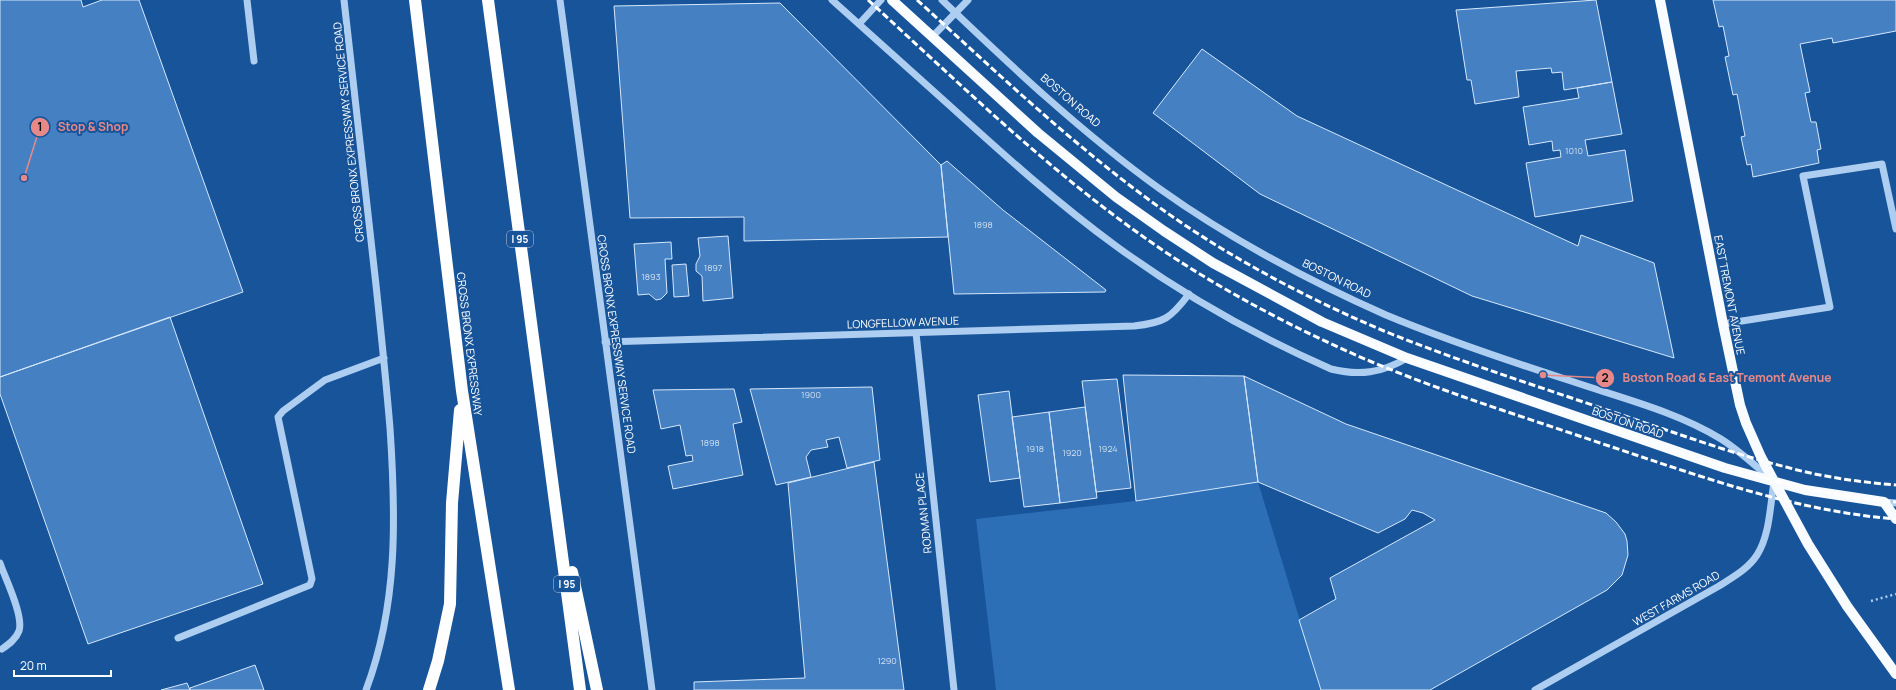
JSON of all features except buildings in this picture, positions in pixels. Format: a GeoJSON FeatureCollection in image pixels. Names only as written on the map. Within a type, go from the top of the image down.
{"type":"FeatureCollection","features":[{"type":"Feature","properties":{"kind":"highway","name":"CROSS BRONX EXPRESSWAY"},"geometry":{"type":"LineString","coordinates":[[415,0],[462,391],[509,690]]}},
{"type":"Feature","properties":{"kind":"highway","name":"I 95"},"geometry":{"type":"LineString","coordinates":[[488,0],[580,690]]}},
{"type":"Feature","properties":{"kind":"highway"},"geometry":{"type":"LineString","coordinates":[[429,690],[438,660],[450,604],[452,503],[462,391]]}},
{"type":"Feature","properties":{"kind":"highway"},"geometry":{"type":"LineString","coordinates":[[553,479],[597,690]]}},
{"type":"Feature","properties":{"kind":"main road","name":"BOSTON ROAD"},"geometry":{"type":"LineString","coordinates":[[892,0],[1064,155],[1116,197],[1213,263],[1301,311],[1351,336],[1407,358],[1725,468],[1774,482],[1830,494],[1884,502]]}},
{"type":"Feature","properties":{"kind":"main road","name":"EAST TREMONT AVENUE"},"geometry":{"type":"LineString","coordinates":[[1660,0],[1723,324],[1742,411],[1754,442],[1808,544],[1835,588],[1896,674]]}},
{"type":"Feature","properties":{"kind":"main road"},"geometry":{"type":"LineString","coordinates":[[1884,502],[1896,519]]}},
{"type":"Feature","properties":{"kind":"street"},"geometry":{"type":"LineString","coordinates":[[247,0],[254,61]]}},
{"type":"Feature","properties":{"kind":"street","name":"CROSS BRONX EXPRESSWAY SERVICE ROAD"},"geometry":{"type":"LineString","coordinates":[[344,0],[384,358],[395,508],[394,552],[389,598],[380,643],[366,690]]}},
{"type":"Feature","properties":{"kind":"street","name":"CROSS BRONX EXPRESSWAY SERVICE ROAD"},"geometry":{"type":"LineString","coordinates":[[560,0],[652,690]]}},
{"type":"Feature","properties":{"kind":"street"},"geometry":{"type":"LineString","coordinates":[[832,0],[1012,162],[1066,208],[1117,247],[1189,294],[1253,330],[1331,369],[1345,373],[1372,372],[1384,369],[1407,358]]}},
{"type":"Feature","properties":{"kind":"street"},"geometry":{"type":"LineString","coordinates":[[859,24],[880,0]]}},
{"type":"Feature","properties":{"kind":"street","name":"BOSTON ROAD"},"geometry":{"type":"LineString","coordinates":[[942,0],[1060,108],[1112,152],[1182,204],[1256,249],[1336,292],[1390,316],[1524,366],[1676,416],[1721,439],[1749,460],[1774,482]]}},
{"type":"Feature","properties":{"kind":"street"},"geometry":{"type":"LineString","coordinates":[[932,37],[968,0]]}},
{"type":"Feature","properties":{"kind":"street"},"geometry":{"type":"LineString","coordinates":[[1723,324],[1830,307],[1803,176],[1882,164],[1896,229]]}},
{"type":"Feature","properties":{"kind":"street","name":"LONGFELLOW AVENUE"},"geometry":{"type":"LineString","coordinates":[[605,342],[1142,325],[1159,322],[1171,316],[1189,294]]}},
{"type":"Feature","properties":{"kind":"street","name":"RODMAN PLACE"},"geometry":{"type":"LineString","coordinates":[[916,333],[954,690]]}},
{"type":"Feature","properties":{"kind":"street"},"geometry":{"type":"LineString","coordinates":[[178,638],[310,585],[312,579],[278,417],[283,411],[325,380],[384,358]]}},
{"type":"Feature","properties":{"kind":"street","name":"WEST FARMS ROAD"},"geometry":{"type":"LineString","coordinates":[[1535,690],[1719,586],[1742,571],[1750,563],[1760,548],[1766,531],[1774,482]]}},
{"type":"Feature","properties":{"kind":"street","name":"BOSTON ROAD"},"geometry":{"type":"LineString","coordinates":[[1884,502],[1896,503]]}},
{"type":"Feature","properties":{"kind":"street"},"geometry":{"type":"LineString","coordinates":[[0,563],[20,618],[19,630],[12,642],[2,649]]}},
{"type":"Feature","properties":{"kind":"path"},"geometry":{"type":"LineString","coordinates":[[1870,601],[1896,594]]}},
{"type":"Feature","properties":{"kind":"shaded area"},"geometry":{"type":"Polygon","coordinates":[[[1258,482],[1321,690],[996,690],[976,519],[1127,502],[1258,482]]]}},
{"type":"Feature","properties":{"kind":"railway"},"geometry":{"type":"LineString","coordinates":[[868,0],[1018,137],[1096,202],[1179,261],[1249,303],[1298,328],[1372,362],[1428,384],[1709,479],[1783,500],[1820,508],[1858,515],[1896,519]]}},
{"type":"Feature","properties":{"kind":"railway"},"geometry":{"type":"LineString","coordinates":[[892,0],[1024,120],[1128,204],[1214,263],[1293,308],[1320,321],[1432,368],[1679,452],[1786,484],[1822,492],[1896,502]]}},
{"type":"Feature","properties":{"kind":"railway"},"geometry":{"type":"LineString","coordinates":[[917,0],[1010,85],[1106,167],[1198,234],[1249,265],[1302,293],[1384,331],[1440,352],[1719,448],[1813,474],[1854,481],[1896,485]]}},
{"type":"Feature","properties":{"kind":"place","name":"Stop & Shop"},"geometry":{"type":"Point","coordinates":[24,178]}},
{"type":"Feature","properties":{"kind":"place","name":"Boston Road & East Tremont Avenue"},"geometry":{"type":"Point","coordinates":[1543,375]}}]}
